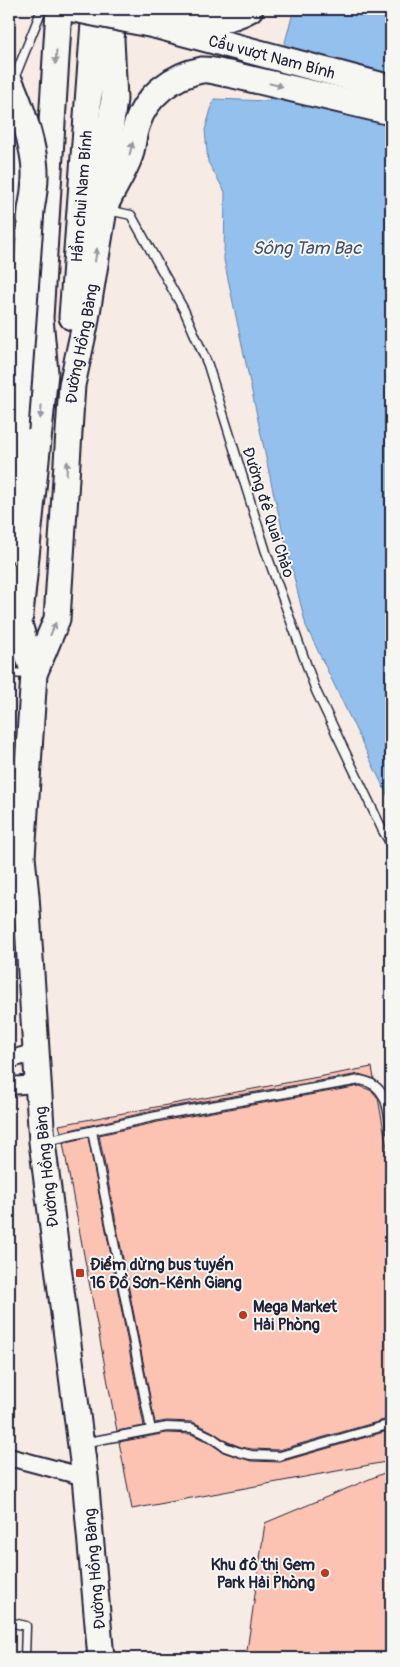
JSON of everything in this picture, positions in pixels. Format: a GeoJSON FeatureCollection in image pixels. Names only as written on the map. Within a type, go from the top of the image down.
{"type":"FeatureCollection","features":[{"type":"Feature","properties":{"kind":"main road","name":"Đường Hồng Bàng"},"geometry":{"type":"LineString","coordinates":[[34,674],[19,624],[45,373],[40,318],[59,9]]}},
{"type":"Feature","properties":{"kind":"main road","name":"Cầu vượt Nam Bính"},"geometry":{"type":"LineString","coordinates":[[74,9],[154,25],[391,88]]}},
{"type":"Feature","properties":{"kind":"main road","name":"Hầm chui Nam Bính"},"geometry":{"type":"LineString","coordinates":[[45,373],[56,321],[80,9]]}},
{"type":"Feature","properties":{"kind":"main road","name":"Hầm chui Nam Bính"},"geometry":{"type":"LineString","coordinates":[[72,385],[72,312],[96,9]]}},
{"type":"Feature","properties":{"kind":"main road","name":"Đường Hồng Bàng"},"geometry":{"type":"LineString","coordinates":[[101,1658],[86,1478],[42,1142],[22,896],[22,857],[34,674],[57,619],[72,385],[85,325],[104,209],[105,170],[114,99],[111,39],[114,9]]}},
{"type":"Feature","properties":{"kind":"main road"},"geometry":{"type":"LineString","coordinates":[[114,99],[127,40],[129,9]]}},
{"type":"Feature","properties":{"kind":"main road","name":"Cầu vượt Nam Bính"},"geometry":{"type":"LineString","coordinates":[[154,25],[196,23],[241,15],[250,9]]}},
{"type":"Feature","properties":{"kind":"main road"},"geometry":{"type":"LineString","coordinates":[[104,209],[130,155],[136,125],[142,110],[156,93],[181,76],[204,70],[228,74],[391,112]]}},
{"type":"Feature","properties":{"kind":"main road"},"geometry":{"type":"LineString","coordinates":[[9,80],[17,97],[30,142],[36,174],[31,210],[9,506],[24,570]]}},
{"type":"Feature","properties":{"kind":"street"},"geometry":{"type":"LineString","coordinates":[[9,1060],[35,1052]]}},
{"type":"Feature","properties":{"kind":"street"},"geometry":{"type":"LineString","coordinates":[[9,1086],[37,1084]]}},
{"type":"Feature","properties":{"kind":"street"},"geometry":{"type":"LineString","coordinates":[[9,1457],[86,1478]]}},
{"type":"Feature","properties":{"kind":"lane"},"geometry":{"type":"LineString","coordinates":[[9,95],[18,67],[42,9]]}},
{"type":"Feature","properties":{"kind":"lane"},"geometry":{"type":"LineString","coordinates":[[9,125],[16,148],[18,172],[13,218],[9,299]]}},
{"type":"Feature","properties":{"kind":"lane","name":"Đường đê Quai Chảo"},"geometry":{"type":"LineString","coordinates":[[104,209],[131,215],[188,320],[208,365],[266,552],[316,691],[391,844]]}},
{"type":"Feature","properties":{"kind":"lane"},"geometry":{"type":"LineString","coordinates":[[9,672],[34,674]]}},
{"type":"Feature","properties":{"kind":"lane"},"geometry":{"type":"LineString","coordinates":[[42,1142],[166,1114],[360,1080],[371,1082],[379,1089],[387,1108],[391,1131]]}},
{"type":"Feature","properties":{"kind":"lane"},"geometry":{"type":"LineString","coordinates":[[92,1131],[151,1430]]}},
{"type":"Feature","properties":{"kind":"lane"},"geometry":{"type":"LineString","coordinates":[[81,1443],[167,1427],[192,1428],[211,1437],[225,1447],[238,1452],[251,1455],[280,1456],[391,1424]]}},
{"type":"Feature","properties":{"kind":"lane"},"geometry":{"type":"LineString","coordinates":[[9,1622],[26,1626],[25,1658]]}},
{"type":"Feature","properties":{"kind":"water","name":"Sông Tam Bạc"},"geometry":{"type":"Polygon","coordinates":[[[294,9],[391,9],[391,803],[306,626],[273,491],[224,260],[225,192],[208,162],[205,130],[214,99],[269,101],[294,9]]]}},
{"type":"Feature","properties":{"kind":"building"},"geometry":{"type":"Polygon","coordinates":[[[372,1067],[374,1079],[359,1074],[165,1108],[61,1132],[59,1125],[372,1067]]]}},
{"type":"Feature","properties":{"kind":"building","name":"Mega Market Hải Phòng"},"geometry":{"type":"Polygon","coordinates":[[[360,1086],[372,1091],[378,1098],[391,1169],[391,1418],[279,1450],[241,1447],[228,1442],[193,1422],[167,1421],[155,1423],[99,1135],[167,1120],[360,1086]]]}},
{"type":"Feature","properties":{"kind":"building"},"geometry":{"type":"Polygon","coordinates":[[[88,1137],[144,1426],[117,1431],[63,1143],[88,1137]]]}},
{"type":"Feature","properties":{"kind":"building"},"geometry":{"type":"Polygon","coordinates":[[[391,1430],[391,1461],[132,1509],[119,1442],[167,1433],[191,1434],[223,1452],[238,1457],[251,1461],[280,1462],[391,1430]]]}},
{"type":"Feature","properties":{"kind":"building","name":"Khu đô thị Gem Park Hải Phòng"},"geometry":{"type":"Polygon","coordinates":[[[391,1470],[391,1658],[246,1658],[265,1523],[391,1470]]]}},
{"type":"Feature","properties":{"kind":"place","name":"Điểm dừng bus tuyến 16 Đồ Sơn-Kênh Giang"},"geometry":{"type":"Point","coordinates":[80,1273]}},
{"type":"Feature","properties":{"kind":"place","name":"Mega Market Hải Phòng"},"geometry":{"type":"Point","coordinates":[243,1315]}},
{"type":"Feature","properties":{"kind":"place","name":"Khu đô thị Gem Park Hải Phòng"},"geometry":{"type":"Point","coordinates":[325,1573]}}]}
